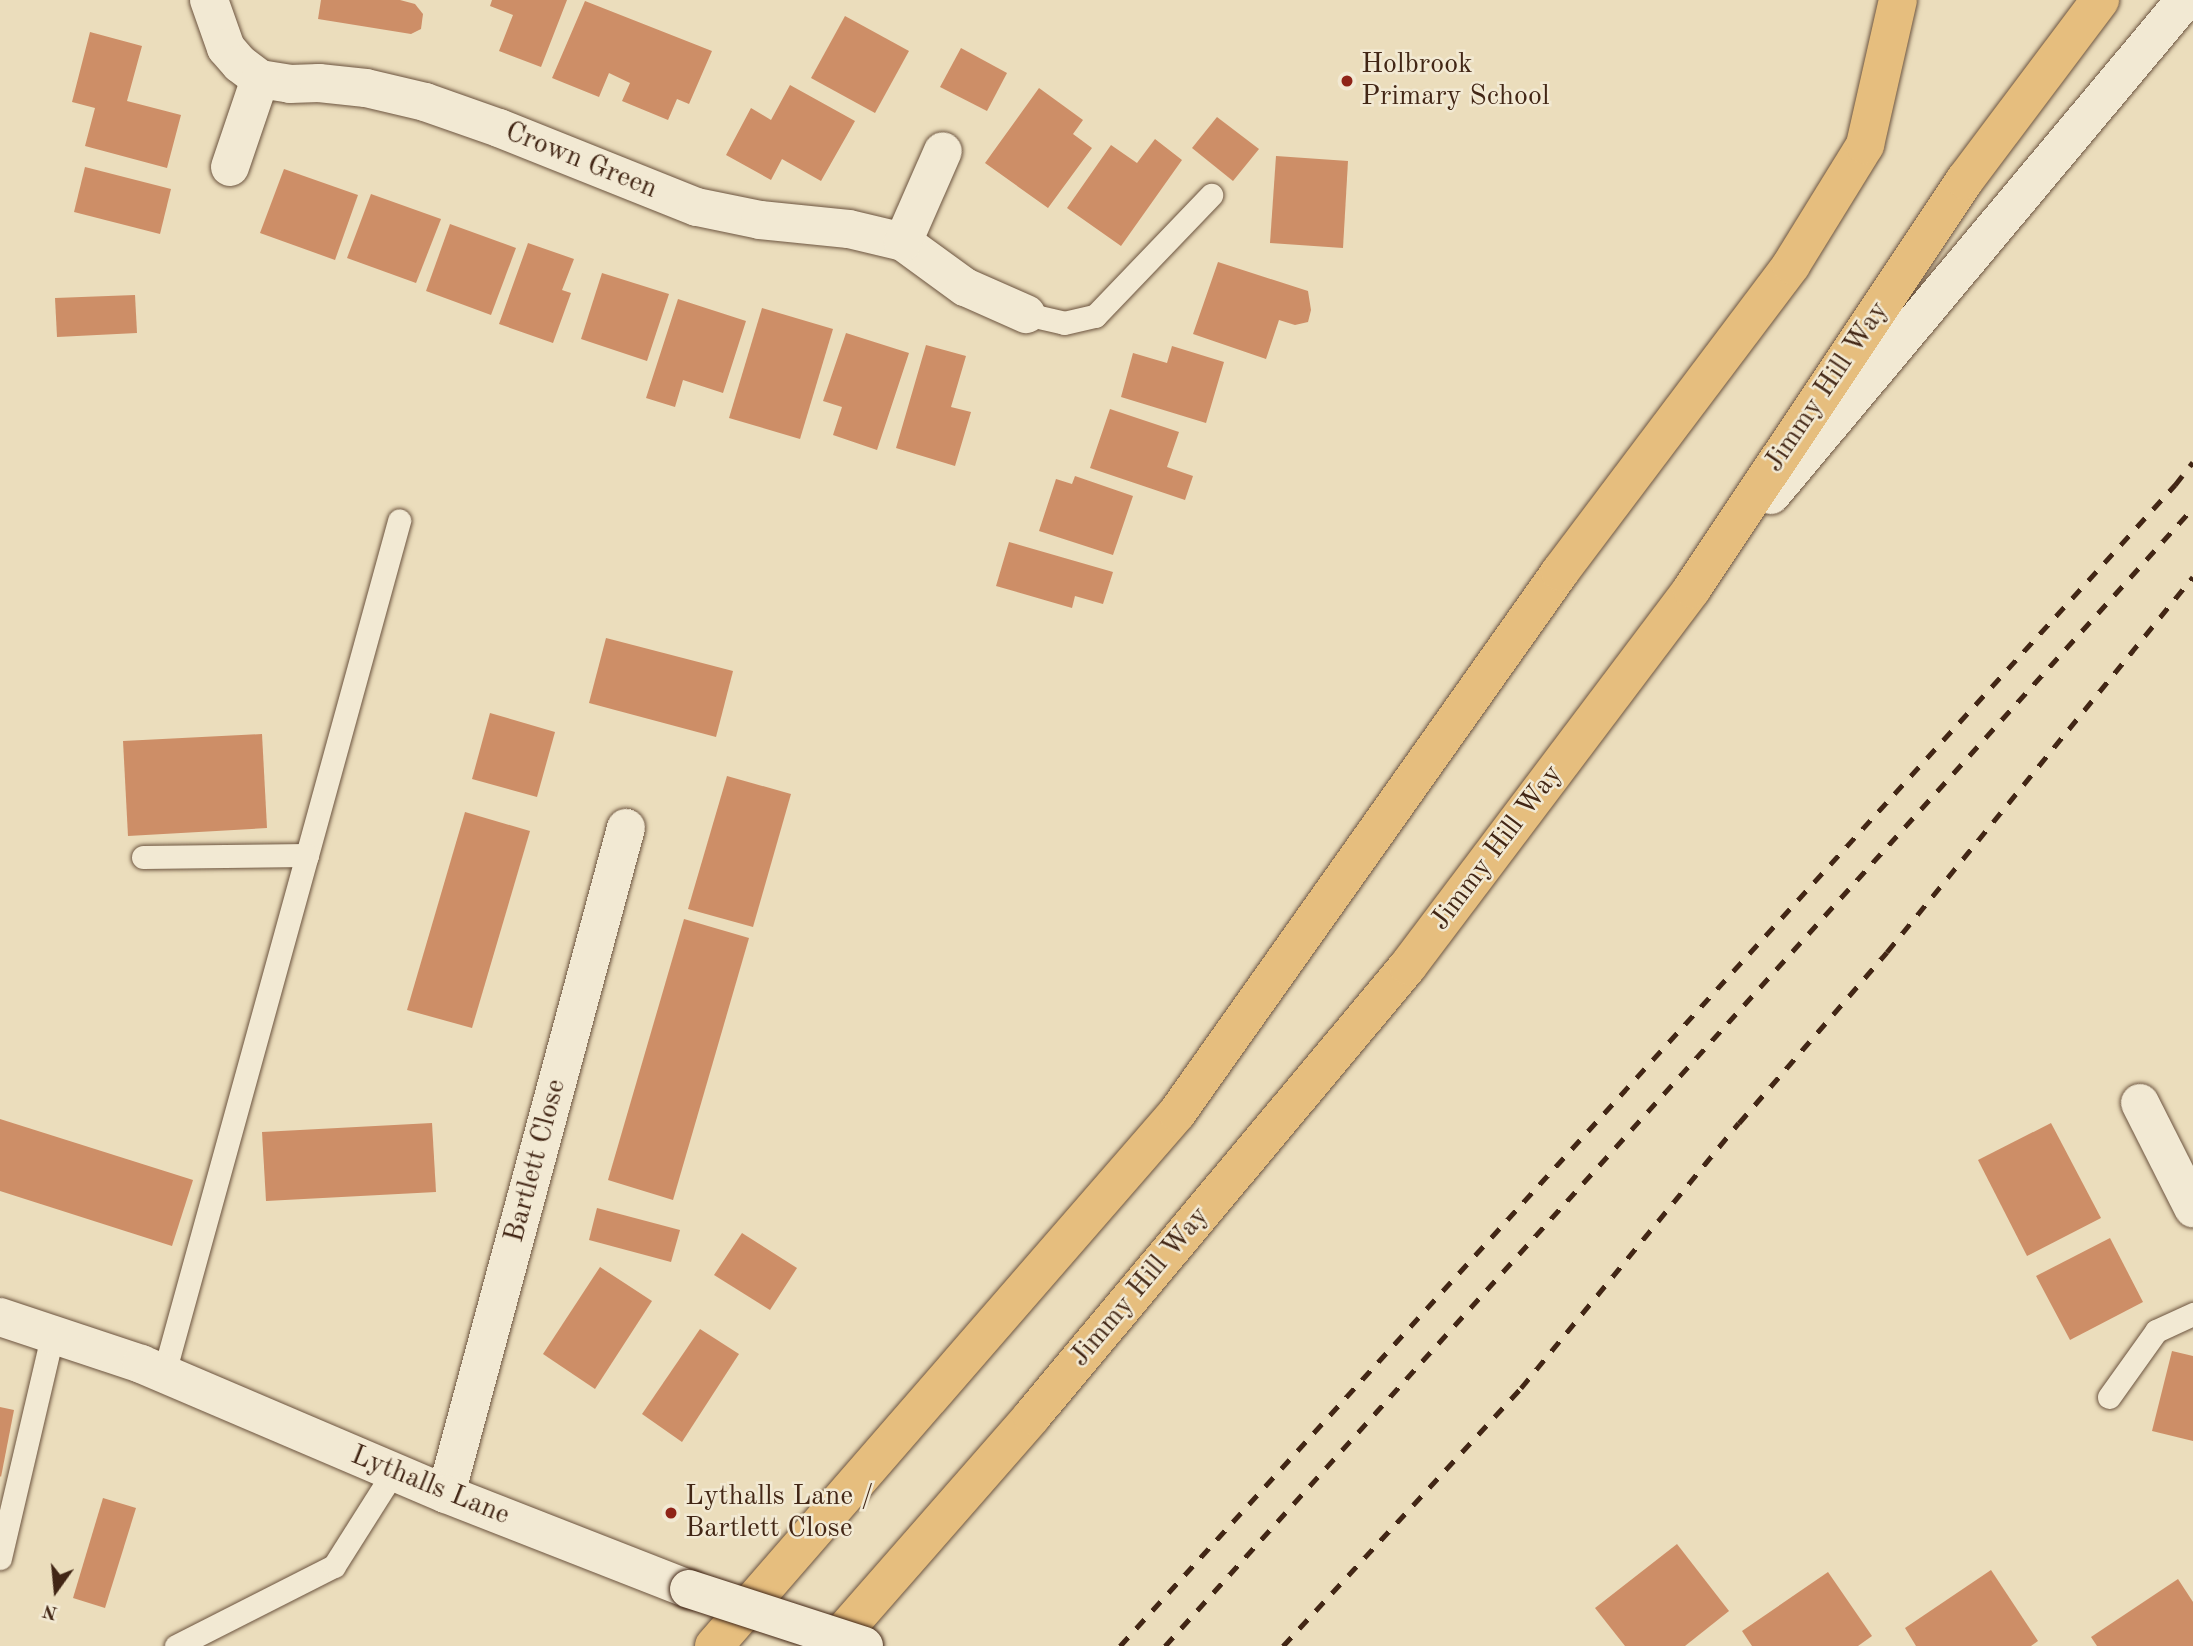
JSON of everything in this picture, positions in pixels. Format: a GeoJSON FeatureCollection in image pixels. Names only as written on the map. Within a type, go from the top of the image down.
{"type":"FeatureCollection","features":[{"type":"Feature","properties":{"kind":"highway"},"geometry":{"type":"LineString","coordinates":[[714,1646],[1177,1113],[1560,572],[1791,265],[1865,145],[1898,0]]}},
{"type":"Feature","properties":{"kind":"highway","name":"Jimmy Hill Way"},"geometry":{"type":"LineString","coordinates":[[831,1646],[1032,1416],[1408,966],[1692,589],[1965,180],[2100,0]]}},
{"type":"Feature","properties":{"kind":"street"},"geometry":{"type":"LineString","coordinates":[[209,0],[226,47],[240,64],[260,79],[230,167]]}},
{"type":"Feature","properties":{"kind":"street"},"geometry":{"type":"LineString","coordinates":[[1692,589],[2185,0]]}},
{"type":"Feature","properties":{"kind":"street","name":"Crown Green"},"geometry":{"type":"LineString","coordinates":[[260,79],[290,85],[318,83],[366,88],[425,102],[499,128],[697,207],[760,220],[849,229],[903,242],[965,287],[1026,314]]}},
{"type":"Feature","properties":{"kind":"street"},"geometry":{"type":"LineString","coordinates":[[903,242],[943,151]]}},
{"type":"Feature","properties":{"kind":"street","name":"Bartlett Close"},"geometry":{"type":"LineString","coordinates":[[446,1494],[626,828]]}},
{"type":"Feature","properties":{"kind":"street"},"geometry":{"type":"LineString","coordinates":[[2140,1103],[2193,1208]]}},
{"type":"Feature","properties":{"kind":"street","name":"Lythalls Lane"},"geometry":{"type":"LineString","coordinates":[[0,1317],[52,1332],[163,1373],[446,1494],[690,1589],[864,1646]]}},
{"type":"Feature","properties":{"kind":"lane"},"geometry":{"type":"LineString","coordinates":[[1026,314],[1064,323],[1095,316],[1211,195]]}},
{"type":"Feature","properties":{"kind":"lane"},"geometry":{"type":"LineString","coordinates":[[163,1373],[399,520]]}},
{"type":"Feature","properties":{"kind":"lane"},"geometry":{"type":"LineString","coordinates":[[143,857],[307,855]]}},
{"type":"Feature","properties":{"kind":"lane"},"geometry":{"type":"LineString","coordinates":[[2109,1397],[2156,1331],[2193,1314]]}},
{"type":"Feature","properties":{"kind":"lane"},"geometry":{"type":"LineString","coordinates":[[0,1558],[52,1332]]}},
{"type":"Feature","properties":{"kind":"lane"},"geometry":{"type":"LineString","coordinates":[[176,1646],[334,1566],[394,1471]]}},
{"type":"Feature","properties":{"kind":"building"},"geometry":{"type":"Polygon","coordinates":[[[321,0],[400,0],[415,4],[423,14],[421,29],[411,34],[318,19],[321,0]]]}},
{"type":"Feature","properties":{"kind":"building"},"geometry":{"type":"Polygon","coordinates":[[[492,0],[567,0],[541,67],[499,51],[513,15],[490,6],[492,0]]]}},
{"type":"Feature","properties":{"kind":"building"},"geometry":{"type":"Polygon","coordinates":[[[585,1],[712,51],[689,104],[677,99],[668,120],[622,101],[630,83],[609,73],[599,97],[552,78],[585,1]]]}},
{"type":"Feature","properties":{"kind":"building"},"geometry":{"type":"Polygon","coordinates":[[[845,16],[909,51],[875,113],[811,78],[845,16]]]}},
{"type":"Feature","properties":{"kind":"building"},"geometry":{"type":"Polygon","coordinates":[[[90,32],[142,46],[127,101],[181,115],[167,168],[85,146],[95,108],[72,102],[90,32]]]}},
{"type":"Feature","properties":{"kind":"building"},"geometry":{"type":"Polygon","coordinates":[[[961,48],[1007,73],[987,111],[940,87],[961,48]]]}},
{"type":"Feature","properties":{"kind":"building"},"geometry":{"type":"Polygon","coordinates":[[[790,85],[855,121],[821,181],[782,159],[771,180],[726,155],[751,108],[771,120],[790,85]]]}},
{"type":"Feature","properties":{"kind":"building"},"geometry":{"type":"Polygon","coordinates":[[[1039,88],[1083,120],[1073,134],[1092,148],[1048,208],[985,163],[1039,88]]]}},
{"type":"Feature","properties":{"kind":"building"},"geometry":{"type":"Polygon","coordinates":[[[1217,117],[1259,149],[1233,181],[1192,148],[1217,117]]]}},
{"type":"Feature","properties":{"kind":"building"},"geometry":{"type":"Polygon","coordinates":[[[1155,139],[1182,160],[1121,246],[1067,208],[1111,145],[1137,163],[1155,139]]]}},
{"type":"Feature","properties":{"kind":"building"},"geometry":{"type":"Polygon","coordinates":[[[1276,156],[1348,161],[1343,248],[1270,243],[1276,156]]]}},
{"type":"Feature","properties":{"kind":"building"},"geometry":{"type":"Polygon","coordinates":[[[85,167],[171,189],[160,234],[74,212],[85,167]]]}},
{"type":"Feature","properties":{"kind":"building"},"geometry":{"type":"Polygon","coordinates":[[[284,169],[358,195],[335,260],[260,233],[284,169]]]}},
{"type":"Feature","properties":{"kind":"building"},"geometry":{"type":"Polygon","coordinates":[[[371,194],[441,219],[416,283],[347,258],[371,194]]]}},
{"type":"Feature","properties":{"kind":"building"},"geometry":{"type":"Polygon","coordinates":[[[450,224],[516,248],[491,315],[426,291],[450,224]]]}},
{"type":"Feature","properties":{"kind":"building"},"geometry":{"type":"Polygon","coordinates":[[[528,243],[574,259],[562,290],[571,293],[553,343],[499,324],[528,243]]]}},
{"type":"Feature","properties":{"kind":"building"},"geometry":{"type":"Polygon","coordinates":[[[1218,262],[1308,291],[1311,310],[1308,322],[1295,325],[1279,320],[1266,359],[1193,334],[1218,262]]]}},
{"type":"Feature","properties":{"kind":"building"},"geometry":{"type":"Polygon","coordinates":[[[602,273],[669,294],[647,361],[581,339],[602,273]]]}},
{"type":"Feature","properties":{"kind":"building"},"geometry":{"type":"Polygon","coordinates":[[[135,295],[137,333],[57,337],[55,298],[135,295]]]}},
{"type":"Feature","properties":{"kind":"building"},"geometry":{"type":"Polygon","coordinates":[[[678,299],[746,321],[723,393],[683,380],[675,407],[646,398],[678,299]]]}},
{"type":"Feature","properties":{"kind":"building"},"geometry":{"type":"Polygon","coordinates":[[[762,308],[833,329],[800,439],[729,418],[762,308]]]}},
{"type":"Feature","properties":{"kind":"building"},"geometry":{"type":"Polygon","coordinates":[[[846,333],[909,353],[877,450],[833,435],[842,407],[823,401],[846,333]]]}},
{"type":"Feature","properties":{"kind":"building"},"geometry":{"type":"Polygon","coordinates":[[[926,345],[966,356],[951,407],[971,412],[955,466],[896,448],[926,345]]]}},
{"type":"Feature","properties":{"kind":"building"},"geometry":{"type":"Polygon","coordinates":[[[1172,346],[1224,362],[1206,423],[1121,397],[1133,353],[1167,363],[1172,346]]]}},
{"type":"Feature","properties":{"kind":"building"},"geometry":{"type":"Polygon","coordinates":[[[1110,409],[1179,432],[1167,467],[1193,476],[1185,500],[1090,468],[1110,409]]]}},
{"type":"Feature","properties":{"kind":"building"},"geometry":{"type":"Polygon","coordinates":[[[1075,476],[1133,496],[1113,555],[1039,531],[1056,479],[1072,484],[1075,476]]]}},
{"type":"Feature","properties":{"kind":"building"},"geometry":{"type":"Polygon","coordinates":[[[1009,542],[1113,572],[1103,604],[1075,596],[1072,608],[996,586],[1009,542]]]}},
{"type":"Feature","properties":{"kind":"building"},"geometry":{"type":"Polygon","coordinates":[[[606,638],[733,671],[716,737],[589,703],[606,638]]]}},
{"type":"Feature","properties":{"kind":"building"},"geometry":{"type":"Polygon","coordinates":[[[490,713],[555,732],[537,797],[472,779],[490,713]]]}},
{"type":"Feature","properties":{"kind":"building"},"geometry":{"type":"Polygon","coordinates":[[[262,734],[267,828],[128,836],[123,741],[262,734]]]}},
{"type":"Feature","properties":{"kind":"building"},"geometry":{"type":"Polygon","coordinates":[[[727,776],[791,794],[753,927],[688,909],[727,776]]]}},
{"type":"Feature","properties":{"kind":"building"},"geometry":{"type":"Polygon","coordinates":[[[465,812],[530,831],[472,1028],[407,1010],[465,812]]]}},
{"type":"Feature","properties":{"kind":"building"},"geometry":{"type":"Polygon","coordinates":[[[684,919],[749,938],[673,1200],[608,1180],[684,919]]]}},
{"type":"Feature","properties":{"kind":"building"},"geometry":{"type":"Polygon","coordinates":[[[0,1119],[193,1180],[172,1246],[0,1191],[0,1119]]]}},
{"type":"Feature","properties":{"kind":"building"},"geometry":{"type":"Polygon","coordinates":[[[432,1123],[436,1192],[266,1201],[262,1132],[432,1123]]]}},
{"type":"Feature","properties":{"kind":"building"},"geometry":{"type":"Polygon","coordinates":[[[2051,1123],[2101,1218],[2027,1256],[1978,1160],[2051,1123]]]}},
{"type":"Feature","properties":{"kind":"building"},"geometry":{"type":"Polygon","coordinates":[[[597,1208],[680,1230],[671,1262],[589,1240],[597,1208]]]}},
{"type":"Feature","properties":{"kind":"building"},"geometry":{"type":"Polygon","coordinates":[[[742,1233],[797,1268],[770,1310],[714,1275],[742,1233]]]}},
{"type":"Feature","properties":{"kind":"building"},"geometry":{"type":"Polygon","coordinates":[[[2110,1238],[2143,1302],[2070,1340],[2036,1276],[2110,1238]]]}},
{"type":"Feature","properties":{"kind":"building"},"geometry":{"type":"Polygon","coordinates":[[[600,1267],[652,1301],[595,1389],[543,1354],[600,1267]]]}},
{"type":"Feature","properties":{"kind":"building"},"geometry":{"type":"Polygon","coordinates":[[[700,1329],[739,1354],[682,1442],[642,1414],[700,1329]]]}},
{"type":"Feature","properties":{"kind":"building"},"geometry":{"type":"Polygon","coordinates":[[[2172,1351],[2193,1356],[2193,1441],[2152,1431],[2172,1351]]]}},
{"type":"Feature","properties":{"kind":"building"},"geometry":{"type":"Polygon","coordinates":[[[0,1407],[14,1410],[1,1477],[0,1476],[0,1407]]]}},
{"type":"Feature","properties":{"kind":"building"},"geometry":{"type":"Polygon","coordinates":[[[103,1498],[136,1508],[105,1608],[73,1598],[103,1498]]]}},
{"type":"Feature","properties":{"kind":"building"},"geometry":{"type":"Polygon","coordinates":[[[1677,1544],[1729,1611],[1685,1646],[1625,1646],[1595,1608],[1677,1544]]]}},
{"type":"Feature","properties":{"kind":"building"},"geometry":{"type":"Polygon","coordinates":[[[1991,1570],[2038,1641],[2031,1646],[1916,1646],[1905,1628],[1991,1570]]]}},
{"type":"Feature","properties":{"kind":"building"},"geometry":{"type":"Polygon","coordinates":[[[1828,1572],[1872,1636],[1858,1646],[1752,1646],[1742,1631],[1828,1572]]]}},
{"type":"Feature","properties":{"kind":"building"},"geometry":{"type":"Polygon","coordinates":[[[2178,1579],[2193,1602],[2193,1646],[2097,1646],[2091,1637],[2178,1579]]]}},
{"type":"Feature","properties":{"kind":"railway"},"geometry":{"type":"LineString","coordinates":[[1120,1646],[2175,485],[2193,462]]}},
{"type":"Feature","properties":{"kind":"railway"},"geometry":{"type":"LineString","coordinates":[[1165,1646],[2193,508]]}},
{"type":"Feature","properties":{"kind":"railway"},"geometry":{"type":"LineString","coordinates":[[1283,1646],[1521,1388],[1739,1123],[1887,952],[2193,577]]}},
{"type":"Feature","properties":{"kind":"place","name":"Holbrook Primary School"},"geometry":{"type":"Point","coordinates":[1347,81]}},
{"type":"Feature","properties":{"kind":"place","name":"Lythalls Lane / Bartlett Close"},"geometry":{"type":"Point","coordinates":[671,1513]}}]}
